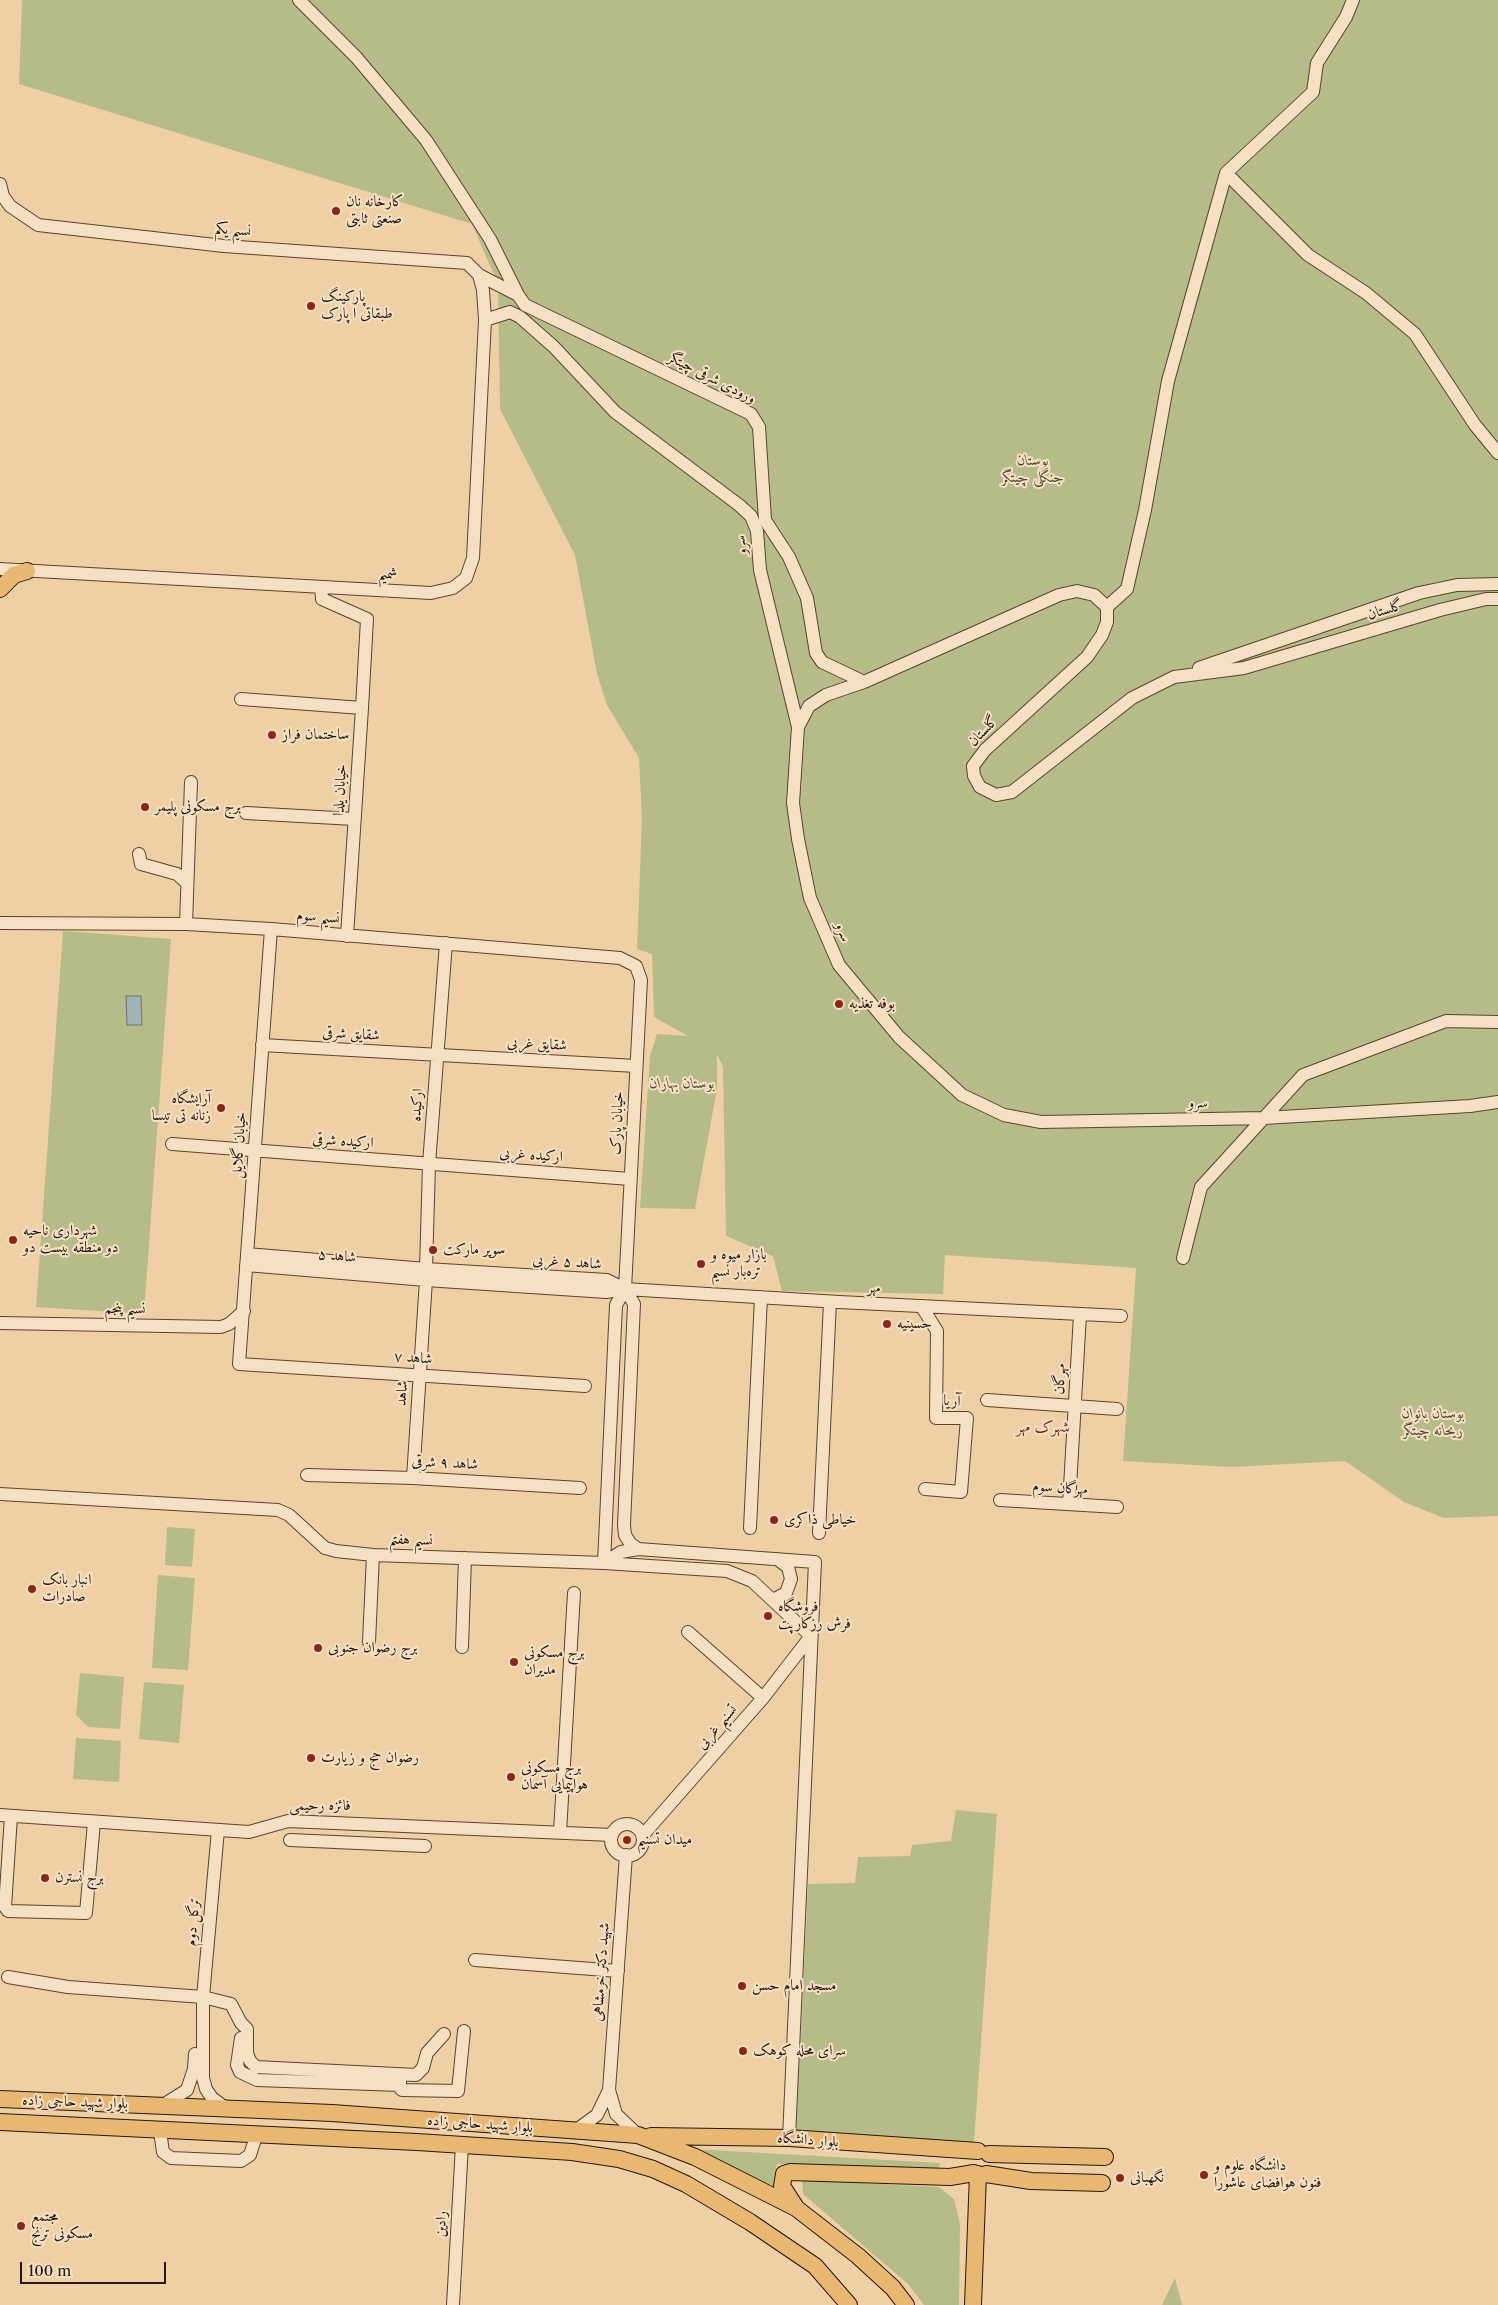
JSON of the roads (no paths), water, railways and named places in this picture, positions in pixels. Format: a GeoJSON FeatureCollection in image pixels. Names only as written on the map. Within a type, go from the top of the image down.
{"type":"FeatureCollection","features":[{"type":"Feature","properties":{"kind":"main road"},"geometry":{"type":"LineString","coordinates":[[0,589],[14,575],[27,571]]}},
{"type":"Feature","properties":{"kind":"main road","name":"بلوار شهید حاجی زاده"},"geometry":{"type":"LineString","coordinates":[[0,2099],[332,2113],[638,2135],[694,2156],[796,2208],[858,2256],[893,2288],[904,2303]]}},
{"type":"Feature","properties":{"kind":"main road"},"geometry":{"type":"LineString","coordinates":[[235,2110],[234,2122],[249,2135]]}},
{"type":"Feature","properties":{"kind":"main road","name":"بلوار شهید حاجی زاده"},"geometry":{"type":"LineString","coordinates":[[0,2122],[462,2145],[572,2152],[619,2158],[653,2169],[686,2184],[750,2222],[815,2266],[849,2305]]}},
{"type":"Feature","properties":{"kind":"main road","name":"بلوار دانشگاه"},"geometry":{"type":"LineString","coordinates":[[638,2135],[789,2138],[912,2148],[1105,2157]]}},
{"type":"Feature","properties":{"kind":"main road"},"geometry":{"type":"LineString","coordinates":[[911,2176],[912,2148]]}},
{"type":"Feature","properties":{"kind":"main road"},"geometry":{"type":"LineString","coordinates":[[973,2305],[979,2174],[993,2165],[984,2152]]}},
{"type":"Feature","properties":{"kind":"main road","name":"بلوار دانشگاه"},"geometry":{"type":"LineString","coordinates":[[796,2208],[782,2186],[784,2174],[790,2172],[950,2177],[979,2174],[1030,2181],[1102,2183]]}},
{"type":"Feature","properties":{"kind":"street"},"geometry":{"type":"LineString","coordinates":[[298,0],[356,57],[426,140],[490,239],[521,300],[527,322]]}},
{"type":"Feature","properties":{"kind":"street"},"geometry":{"type":"LineString","coordinates":[[798,727],[810,706],[826,695],[864,682],[1059,595],[1077,591],[1094,595],[1107,607],[1127,589],[1145,510],[1168,381],[1226,172],[1313,92],[1317,63],[1346,17],[1353,0]]}},
{"type":"Feature","properties":{"kind":"street"},"geometry":{"type":"LineString","coordinates":[[1226,172],[1308,255],[1366,293],[1415,334],[1475,425],[1498,453]]}},
{"type":"Feature","properties":{"kind":"street","name":"نسیم یکم"},"geometry":{"type":"LineString","coordinates":[[0,184],[3,196],[10,206],[38,225],[224,246],[467,263],[479,275],[521,300]]}},
{"type":"Feature","properties":{"kind":"street","name":"شمیم"},"geometry":{"type":"LineString","coordinates":[[0,569],[431,593],[453,588],[466,578],[474,558],[485,320],[483,290],[479,275]]}},
{"type":"Feature","properties":{"kind":"street","name":"ورودی شرقی چیتگر"},"geometry":{"type":"LineString","coordinates":[[521,300],[752,414],[759,427],[765,520],[789,557],[807,598],[816,654],[822,662],[864,682]]}},
{"type":"Feature","properties":{"kind":"street","name":"سرو"},"geometry":{"type":"LineString","coordinates":[[485,320],[510,312],[527,322],[615,412],[739,504],[750,516],[757,531],[760,570],[798,727],[793,803],[810,898],[839,965],[899,1037],[962,1095],[1004,1115],[1041,1122],[1264,1118],[1470,1106],[1498,1102]]}},
{"type":"Feature","properties":{"kind":"street"},"geometry":{"type":"LineString","coordinates":[[1174,677],[1419,593],[1457,585],[1498,584]]}},
{"type":"Feature","properties":{"kind":"street","name":"خیابان یلدا"},"geometry":{"type":"LineString","coordinates":[[321,587],[322,599],[367,619],[347,936]]}},
{"type":"Feature","properties":{"kind":"street","name":"گلستان"},"geometry":{"type":"LineString","coordinates":[[1107,607],[1107,622],[1102,635],[1087,657],[985,750],[974,766],[974,776],[980,787],[996,795],[1012,792],[1132,698],[1174,677],[1244,668],[1440,610],[1486,599],[1498,599]]}},
{"type":"Feature","properties":{"kind":"street"},"geometry":{"type":"LineString","coordinates":[[241,699],[362,708]]}},
{"type":"Feature","properties":{"kind":"street"},"geometry":{"type":"LineString","coordinates":[[186,924],[191,782]]}},
{"type":"Feature","properties":{"kind":"street"},"geometry":{"type":"LineString","coordinates":[[246,814],[354,819]]}},
{"type":"Feature","properties":{"kind":"street"},"geometry":{"type":"LineString","coordinates":[[139,854],[141,864],[177,874],[187,884]]}},
{"type":"Feature","properties":{"kind":"street","name":"نسیم سوم"},"geometry":{"type":"LineString","coordinates":[[0,923],[186,924],[271,929],[620,958],[631,962]]}},
{"type":"Feature","properties":{"kind":"street","name":"خیابان گلایل"},"geometry":{"type":"LineString","coordinates":[[239,1364],[271,929]]}},
{"type":"Feature","properties":{"kind":"street","name":"ارکیده"},"geometry":{"type":"LineString","coordinates":[[426,1275],[430,1164],[446,944]]}},
{"type":"Feature","properties":{"kind":"street","name":"خیابان پارک"},"geometry":{"type":"LineString","coordinates":[[604,1563],[616,1305],[625,1289],[641,980],[636,966],[631,962]]}},
{"type":"Feature","properties":{"kind":"street"},"geometry":{"type":"LineString","coordinates":[[1183,1258],[1201,1187],[1304,1075],[1446,1022],[1498,1022]]}},
{"type":"Feature","properties":{"kind":"street","name":"شقایق شرقی"},"geometry":{"type":"LineString","coordinates":[[262,1045],[437,1055]]}},
{"type":"Feature","properties":{"kind":"street","name":"شقایق غربی"},"geometry":{"type":"LineString","coordinates":[[437,1055],[636,1066]]}},
{"type":"Feature","properties":{"kind":"street"},"geometry":{"type":"LineString","coordinates":[[172,1144],[255,1150]]}},
{"type":"Feature","properties":{"kind":"street","name":"ارکیده شرقی"},"geometry":{"type":"LineString","coordinates":[[255,1150],[430,1164]]}},
{"type":"Feature","properties":{"kind":"street","name":"ارکیده غربی"},"geometry":{"type":"LineString","coordinates":[[430,1164],[630,1179]]}},
{"type":"Feature","properties":{"kind":"street","name":"شاهد ۵"},"geometry":{"type":"LineString","coordinates":[[247,1259],[426,1275]]}},
{"type":"Feature","properties":{"kind":"street","name":"شاهد ۵ غربی"},"geometry":{"type":"LineString","coordinates":[[426,1275],[606,1292],[625,1289]]}},
{"type":"Feature","properties":{"kind":"street","name":"شاهد"},"geometry":{"type":"LineString","coordinates":[[413,1478],[426,1275]]}},
{"type":"Feature","properties":{"kind":"street","name":"خیابان پارک"},"geometry":{"type":"LineString","coordinates":[[625,1289],[634,1304],[624,1525],[625,1536],[638,1549]]}},
{"type":"Feature","properties":{"kind":"street","name":"مهر"},"geometry":{"type":"LineString","coordinates":[[625,1289],[830,1302],[1121,1316]]}},
{"type":"Feature","properties":{"kind":"street"},"geometry":{"type":"LineString","coordinates":[[750,1528],[761,1297]]}},
{"type":"Feature","properties":{"kind":"street"},"geometry":{"type":"LineString","coordinates":[[819,1533],[830,1302]]}},
{"type":"Feature","properties":{"kind":"street","name":"آریا"},"geometry":{"type":"LineString","coordinates":[[922,1307],[937,1332],[936,1418],[967,1418],[961,1492],[924,1489]]}},
{"type":"Feature","properties":{"kind":"street","name":"نسیم پنجم"},"geometry":{"type":"LineString","coordinates":[[0,1323],[221,1327],[229,1324],[244,1311]]}},
{"type":"Feature","properties":{"kind":"street","name":"مهرگان"},"geometry":{"type":"LineString","coordinates":[[1069,1504],[1080,1314]]}},
{"type":"Feature","properties":{"kind":"street","name":"شاهد ۷"},"geometry":{"type":"LineString","coordinates":[[239,1364],[585,1386]]}},
{"type":"Feature","properties":{"kind":"street"},"geometry":{"type":"LineString","coordinates":[[987,1400],[1117,1409]]}},
{"type":"Feature","properties":{"kind":"street","name":"شاهد ۹ شرقی"},"geometry":{"type":"LineString","coordinates":[[307,1474],[580,1488]]}},
{"type":"Feature","properties":{"kind":"street","name":"نسیم هفتم"},"geometry":{"type":"LineString","coordinates":[[0,1494],[278,1510],[289,1515],[325,1548],[373,1555],[604,1563],[727,1571],[752,1581],[811,1636]]}},
{"type":"Feature","properties":{"kind":"street","name":"مهرگان سوم"},"geometry":{"type":"LineString","coordinates":[[1000,1500],[1117,1507]]}},
{"type":"Feature","properties":{"kind":"street"},"geometry":{"type":"LineString","coordinates":[[604,1563],[621,1552],[638,1549],[815,1562],[799,1962],[789,2138]]}},
{"type":"Feature","properties":{"kind":"street"},"geometry":{"type":"LineString","coordinates":[[370,1642],[373,1555]]}},
{"type":"Feature","properties":{"kind":"street"},"geometry":{"type":"LineString","coordinates":[[462,1647],[465,1558]]}},
{"type":"Feature","properties":{"kind":"street"},"geometry":{"type":"LineString","coordinates":[[773,1600],[786,1593],[792,1580],[788,1567],[778,1560]]}},
{"type":"Feature","properties":{"kind":"street"},"geometry":{"type":"LineString","coordinates":[[560,1832],[574,1593]]}},
{"type":"Feature","properties":{"kind":"street"},"geometry":{"type":"LineString","coordinates":[[688,1632],[763,1698]]}},
{"type":"Feature","properties":{"kind":"street","name":"تسنیم غربی"},"geometry":{"type":"LineString","coordinates":[[643,1835],[763,1698],[811,1636]]}},
{"type":"Feature","properties":{"kind":"street"},"geometry":{"type":"LineString","coordinates":[[6,1815],[5,1907],[8,1911],[86,1913],[94,1822]]}},
{"type":"Feature","properties":{"kind":"street","name":"فائزه رحیمی"},"geometry":{"type":"LineString","coordinates":[[6,1815],[249,1832],[288,1821],[334,1821],[612,1835]]}},
{"type":"Feature","properties":{"kind":"street"},"geometry":{"type":"LineString","coordinates":[[333,1842],[334,1821]]}},
{"type":"Feature","properties":{"kind":"street"},"geometry":{"type":"LineString","coordinates":[[628,1824],[637,1827],[643,1835],[640,1850],[626,1855],[614,1848],[612,1835],[618,1827],[628,1824]]}},
{"type":"Feature","properties":{"kind":"street","name":"ترگل دوم"},"geometry":{"type":"LineString","coordinates":[[218,1830],[203,1997],[203,2078],[206,2089],[212,2098],[235,2110]]}},
{"type":"Feature","properties":{"kind":"street"},"geometry":{"type":"LineString","coordinates":[[290,1840],[425,1846]]}},
{"type":"Feature","properties":{"kind":"street","name":"شهید دکتر خرمشاهی"},"geometry":{"type":"LineString","coordinates":[[626,1855],[609,2090],[616,2114],[638,2135]]}},
{"type":"Feature","properties":{"kind":"street"},"geometry":{"type":"LineString","coordinates":[[475,1960],[618,1971]]}},
{"type":"Feature","properties":{"kind":"street"},"geometry":{"type":"LineString","coordinates":[[8,1977],[68,1987],[203,1997],[231,2004],[241,2023],[237,2065],[240,2072],[252,2078],[400,2080],[420,2073],[427,2053],[441,2041],[444,2034]]}},
{"type":"Feature","properties":{"kind":"street","name":"ترگل دوم"},"geometry":{"type":"LineString","coordinates":[[163,2105],[181,2096],[191,2082],[197,2030],[202,2017]]}},
{"type":"Feature","properties":{"kind":"street"},"geometry":{"type":"LineString","coordinates":[[400,2080],[402,2090],[458,2091],[464,2031]]}},
{"type":"Feature","properties":{"kind":"street","name":"شهید دکتر خرمشاهی"},"geometry":{"type":"LineString","coordinates":[[575,2131],[597,2115],[609,2090]]}},
{"type":"Feature","properties":{"kind":"street"},"geometry":{"type":"LineString","coordinates":[[160,2130],[163,2152],[171,2158],[241,2161],[250,2155],[249,2135]]}},
{"type":"Feature","properties":{"kind":"street","name":"رادین"},"geometry":{"type":"LineString","coordinates":[[453,2305],[462,2145]]}},
{"type":"Feature","properties":{"kind":"place","name":"کارخانه نان صنعتی ثابتی"},"geometry":{"type":"Point","coordinates":[336,211]}},
{"type":"Feature","properties":{"kind":"place","name":"پارکینگ طبقاتی ا پارک"},"geometry":{"type":"Point","coordinates":[311,306]}},
{"type":"Feature","properties":{"kind":"place","name":"ساختمان فراز"},"geometry":{"type":"Point","coordinates":[272,735]}},
{"type":"Feature","properties":{"kind":"place","name":"برج مسکونی پلیمر"},"geometry":{"type":"Point","coordinates":[145,807]}},
{"type":"Feature","properties":{"kind":"place","name":"بوفه تغذیه"},"geometry":{"type":"Point","coordinates":[839,1004]}},
{"type":"Feature","properties":{"kind":"place","name":"آرایشگاه زنانه تی تیسا"},"geometry":{"type":"Point","coordinates":[221,1108]}},
{"type":"Feature","properties":{"kind":"place","name":"شهرداری ناحیه دو منطقه بیست دو"},"geometry":{"type":"Point","coordinates":[13,1240]}},
{"type":"Feature","properties":{"kind":"place","name":"سوپر مارکت"},"geometry":{"type":"Point","coordinates":[433,1250]}},
{"type":"Feature","properties":{"kind":"place","name":"بازار میوه و تره‌بار نسیم"},"geometry":{"type":"Point","coordinates":[701,1264]}},
{"type":"Feature","properties":{"kind":"place","name":"حسینیه"},"geometry":{"type":"Point","coordinates":[887,1324]}},
{"type":"Feature","properties":{"kind":"place","name":"خیاطی ذاکری"},"geometry":{"type":"Point","coordinates":[774,1520]}},
{"type":"Feature","properties":{"kind":"place","name":"انبار بانک صادرات"},"geometry":{"type":"Point","coordinates":[32,1589]}},
{"type":"Feature","properties":{"kind":"place","name":"فروشگاه فرش رزکارپت"},"geometry":{"type":"Point","coordinates":[768,1616]}},
{"type":"Feature","properties":{"kind":"place","name":"برج رضوان جنوبی"},"geometry":{"type":"Point","coordinates":[318,1648]}},
{"type":"Feature","properties":{"kind":"place","name":"برج مسکونی مدیران"},"geometry":{"type":"Point","coordinates":[514,1662]}},
{"type":"Feature","properties":{"kind":"place","name":"رضوان حج و زیارت"},"geometry":{"type":"Point","coordinates":[311,1758]}},
{"type":"Feature","properties":{"kind":"place","name":"برج مسکونی هواپیمایی آسمان"},"geometry":{"type":"Point","coordinates":[511,1777]}},
{"type":"Feature","properties":{"kind":"place","name":"میدان تسنیم"},"geometry":{"type":"Point","coordinates":[627,1840]}},
{"type":"Feature","properties":{"kind":"place","name":"برج نسترن"},"geometry":{"type":"Point","coordinates":[45,1878]}},
{"type":"Feature","properties":{"kind":"place","name":"مسجد امام حسن"},"geometry":{"type":"Point","coordinates":[742,1986]}},
{"type":"Feature","properties":{"kind":"place","name":"سرای محله کوهک"},"geometry":{"type":"Point","coordinates":[743,2051]}},
{"type":"Feature","properties":{"kind":"place","name":"دانشگاه علوم و فنون هوافضای عاشورا"},"geometry":{"type":"Point","coordinates":[1204,2175]}},
{"type":"Feature","properties":{"kind":"place","name":"نگهبانی"},"geometry":{"type":"Point","coordinates":[1120,2178]}},
{"type":"Feature","properties":{"kind":"place","name":"مجتمع مسکونی ترنج"},"geometry":{"type":"Point","coordinates":[21,2226]}},
{"type":"Feature","properties":{"kind":"district","name":"شهرک مهر"},"geometry":{"type":"Point","coordinates":[1043,1427]}},
{"type":"Feature","properties":{"kind":"park label","name":"بوستان جنگلی چیتگر"},"geometry":{"type":"Point","coordinates":[1033,470]}},
{"type":"Feature","properties":{"kind":"park label","name":"بوستان بهاران"},"geometry":{"type":"Point","coordinates":[682,1084]}},
{"type":"Feature","properties":{"kind":"park label","name":"بوستان بانوان ریحانه چیتگر"},"geometry":{"type":"Point","coordinates":[1433,1422]}}]}
